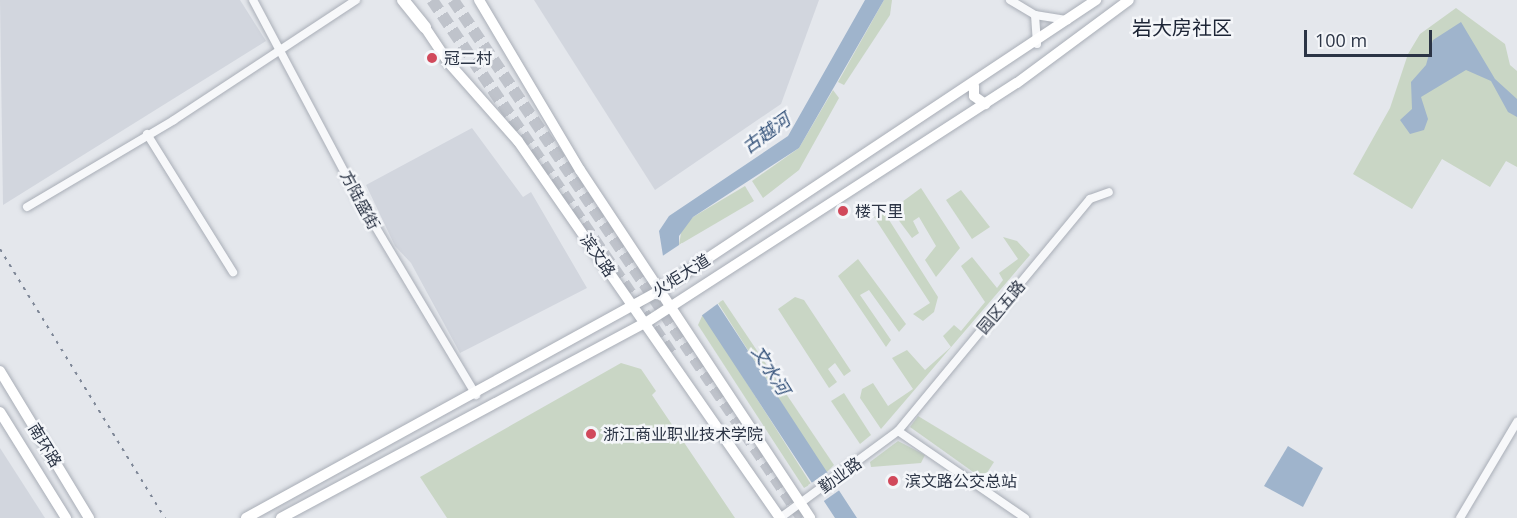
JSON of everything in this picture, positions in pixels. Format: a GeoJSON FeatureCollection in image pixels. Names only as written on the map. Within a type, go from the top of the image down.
{"type":"FeatureCollection","features":[{"type":"Feature","properties":{"kind":"highway"},"geometry":{"type":"LineString","coordinates":[[404,0],[424,27]]}},
{"type":"Feature","properties":{"kind":"main road","name":"滨文路"},"geometry":{"type":"LineString","coordinates":[[478,0],[579,170],[670,307],[805,500],[810,518]]}},
{"type":"Feature","properties":{"kind":"main road","name":"火炬大道"},"geometry":{"type":"LineString","coordinates":[[246,518],[476,395],[660,290],[1038,44],[1096,0]]}},
{"type":"Feature","properties":{"kind":"main road","name":"火炬大道"},"geometry":{"type":"LineString","coordinates":[[280,518],[647,322],[985,104],[1129,0]]}},
{"type":"Feature","properties":{"kind":"main road","name":"滨文路"},"geometry":{"type":"LineString","coordinates":[[424,27],[518,141],[647,322],[780,518]]}},
{"type":"Feature","properties":{"kind":"main road"},"geometry":{"type":"LineString","coordinates":[[974,86],[974,96],[985,104]]}},
{"type":"Feature","properties":{"kind":"main road","name":"南环路"},"geometry":{"type":"LineString","coordinates":[[0,371],[89,518]]}},
{"type":"Feature","properties":{"kind":"main road","name":"南环路"},"geometry":{"type":"LineString","coordinates":[[0,412],[66,518]]}},
{"type":"Feature","properties":{"kind":"street","name":"方陆盛街"},"geometry":{"type":"LineString","coordinates":[[253,0],[282,47],[357,196],[476,395]]}},
{"type":"Feature","properties":{"kind":"street"},"geometry":{"type":"LineString","coordinates":[[27,207],[147,134],[356,0]]}},
{"type":"Feature","properties":{"kind":"street"},"geometry":{"type":"LineString","coordinates":[[1010,0],[1035,15],[1070,20]]}},
{"type":"Feature","properties":{"kind":"street"},"geometry":{"type":"LineString","coordinates":[[1035,15],[1038,44]]}},
{"type":"Feature","properties":{"kind":"street"},"geometry":{"type":"LineString","coordinates":[[147,134],[233,272]]}},
{"type":"Feature","properties":{"kind":"street","name":"园区五路"},"geometry":{"type":"LineString","coordinates":[[898,430],[1090,199],[1109,192]]}},
{"type":"Feature","properties":{"kind":"street"},"geometry":{"type":"LineString","coordinates":[[1460,518],[1517,422]]}},
{"type":"Feature","properties":{"kind":"street"},"geometry":{"type":"LineString","coordinates":[[898,430],[1025,518]]}},
{"type":"Feature","properties":{"kind":"street","name":"勤业路"},"geometry":{"type":"LineString","coordinates":[[780,518],[898,430]]}},
{"type":"Feature","properties":{"kind":"shaded area"},"geometry":{"type":"Polygon","coordinates":[[[0,0],[240,0],[266,41],[3,205],[0,0]]]}},
{"type":"Feature","properties":{"kind":"shaded area"},"geometry":{"type":"Polygon","coordinates":[[[534,0],[819,0],[781,104],[655,190],[534,0]]]}},
{"type":"Feature","properties":{"kind":"shaded area"},"geometry":{"type":"Polygon","coordinates":[[[472,128],[523,197],[531,192],[587,288],[460,353],[411,263],[395,246],[366,185],[472,128]]]}},
{"type":"Feature","properties":{"kind":"shaded area"},"geometry":{"type":"Polygon","coordinates":[[[0,448],[45,518],[0,518],[0,448]]]}},
{"type":"Feature","properties":{"kind":"green space"},"geometry":{"type":"Polygon","coordinates":[[[884,0],[892,0],[890,15],[844,85],[838,82],[884,0]]]}},
{"type":"Feature","properties":{"kind":"green space"},"geometry":{"type":"Polygon","coordinates":[[[1456,8],[1505,44],[1510,65],[1517,71],[1517,167],[1506,161],[1490,187],[1442,159],[1412,209],[1353,174],[1390,108],[1408,54],[1420,34],[1456,8]]]}},
{"type":"Feature","properties":{"kind":"green space"},"geometry":{"type":"Polygon","coordinates":[[[833,90],[839,98],[799,170],[763,198],[752,181],[799,148],[833,90]]]}},
{"type":"Feature","properties":{"kind":"green space"},"geometry":{"type":"Polygon","coordinates":[[[745,186],[754,201],[679,245],[682,227],[693,217],[745,186]]]}},
{"type":"Feature","properties":{"kind":"green space"},"geometry":{"type":"Polygon","coordinates":[[[921,188],[960,248],[936,277],[925,260],[936,246],[919,217],[913,221],[919,233],[912,238],[891,210],[921,188]]]}},
{"type":"Feature","properties":{"kind":"green space"},"geometry":{"type":"Polygon","coordinates":[[[961,190],[990,227],[972,239],[946,200],[961,190]]]}},
{"type":"Feature","properties":{"kind":"green space"},"geometry":{"type":"Polygon","coordinates":[[[884,212],[938,297],[934,312],[923,321],[913,314],[930,303],[874,217],[884,212]]]}},
{"type":"Feature","properties":{"kind":"green space"},"geometry":{"type":"Polygon","coordinates":[[[1003,237],[1017,241],[1030,255],[881,429],[860,398],[862,389],[873,383],[888,406],[913,389],[892,358],[907,350],[925,370],[951,347],[943,336],[954,325],[961,331],[985,302],[961,266],[972,257],[997,288],[1003,280],[999,273],[1018,259],[1003,237]]]}},
{"type":"Feature","properties":{"kind":"green space"},"geometry":{"type":"Polygon","coordinates":[[[858,259],[906,324],[899,332],[869,290],[860,295],[891,340],[886,347],[838,276],[858,259]]]}},
{"type":"Feature","properties":{"kind":"green space"},"geometry":{"type":"Polygon","coordinates":[[[795,297],[804,300],[851,371],[844,376],[835,363],[828,369],[837,382],[829,388],[778,309],[795,297]]]}},
{"type":"Feature","properties":{"kind":"green space"},"geometry":{"type":"Polygon","coordinates":[[[723,300],[834,465],[826,473],[718,303],[723,300]]]}},
{"type":"Feature","properties":{"kind":"green space"},"geometry":{"type":"Polygon","coordinates":[[[703,314],[811,484],[804,488],[698,325],[703,314]]]}},
{"type":"Feature","properties":{"kind":"green space","name":"浙江商业职业技术学院"},"geometry":{"type":"Polygon","coordinates":[[[621,363],[641,369],[656,391],[652,395],[735,518],[447,518],[420,477],[621,363]]]}},
{"type":"Feature","properties":{"kind":"green space"},"geometry":{"type":"Polygon","coordinates":[[[844,393],[871,435],[860,444],[831,401],[844,393]]]}},
{"type":"Feature","properties":{"kind":"green space"},"geometry":{"type":"Polygon","coordinates":[[[918,416],[994,462],[983,479],[910,427],[918,416]]]}},
{"type":"Feature","properties":{"kind":"green space"},"geometry":{"type":"Polygon","coordinates":[[[898,441],[925,455],[921,463],[871,467],[870,462],[898,441]]]}},
{"type":"Feature","properties":{"kind":"water"},"geometry":{"type":"Polygon","coordinates":[[[865,0],[884,0],[799,148],[693,217],[679,236],[679,245],[857,518],[835,518],[663,256],[659,231],[669,216],[788,136],[865,0]]]}},
{"type":"Feature","properties":{"kind":"water"},"geometry":{"type":"Polygon","coordinates":[[[1461,22],[1495,79],[1517,99],[1517,117],[1508,112],[1491,81],[1466,70],[1421,97],[1428,119],[1424,130],[1410,134],[1400,120],[1412,109],[1411,82],[1426,65],[1433,40],[1461,22]]]}},
{"type":"Feature","properties":{"kind":"water"},"geometry":{"type":"Polygon","coordinates":[[[1288,446],[1323,468],[1303,507],[1264,486],[1288,446]]]}},
{"type":"Feature","properties":{"kind":"pier"},"geometry":{"type":"Polygon","coordinates":[[[682,243],[720,302],[701,316],[661,257],[682,243]]]}},
{"type":"Feature","properties":{"kind":"pier"},"geometry":{"type":"Polygon","coordinates":[[[829,472],[841,489],[821,503],[808,485],[829,472]]]}},
{"type":"Feature","properties":{"kind":"tunnel"},"geometry":{"type":"LineString","coordinates":[[432,0],[672,354]]}},
{"type":"Feature","properties":{"kind":"tunnel"},"geometry":{"type":"LineString","coordinates":[[453,0],[802,518]]}},
{"type":"Feature","properties":{"kind":"railway"},"geometry":{"type":"LineString","coordinates":[[0,249],[165,518]]}},
{"type":"Feature","properties":{"kind":"place","name":"冠二村"},"geometry":{"type":"Point","coordinates":[432,58]}},
{"type":"Feature","properties":{"kind":"place","name":"楼下里"},"geometry":{"type":"Point","coordinates":[843,211]}},
{"type":"Feature","properties":{"kind":"place","name":"浙江商业职业技术学院"},"geometry":{"type":"Point","coordinates":[591,434]}},
{"type":"Feature","properties":{"kind":"place","name":"滨文路公交总站"},"geometry":{"type":"Point","coordinates":[893,481]}},
{"type":"Feature","properties":{"kind":"district","name":"岩大房社区"},"geometry":{"type":"Point","coordinates":[1182,27]}},
{"type":"Feature","properties":{"kind":"water label","name":"古越河"},"geometry":{"type":"Point","coordinates":[766,133]}},
{"type":"Feature","properties":{"kind":"water label","name":"文水河"},"geometry":{"type":"Point","coordinates":[771,370]}}]}
